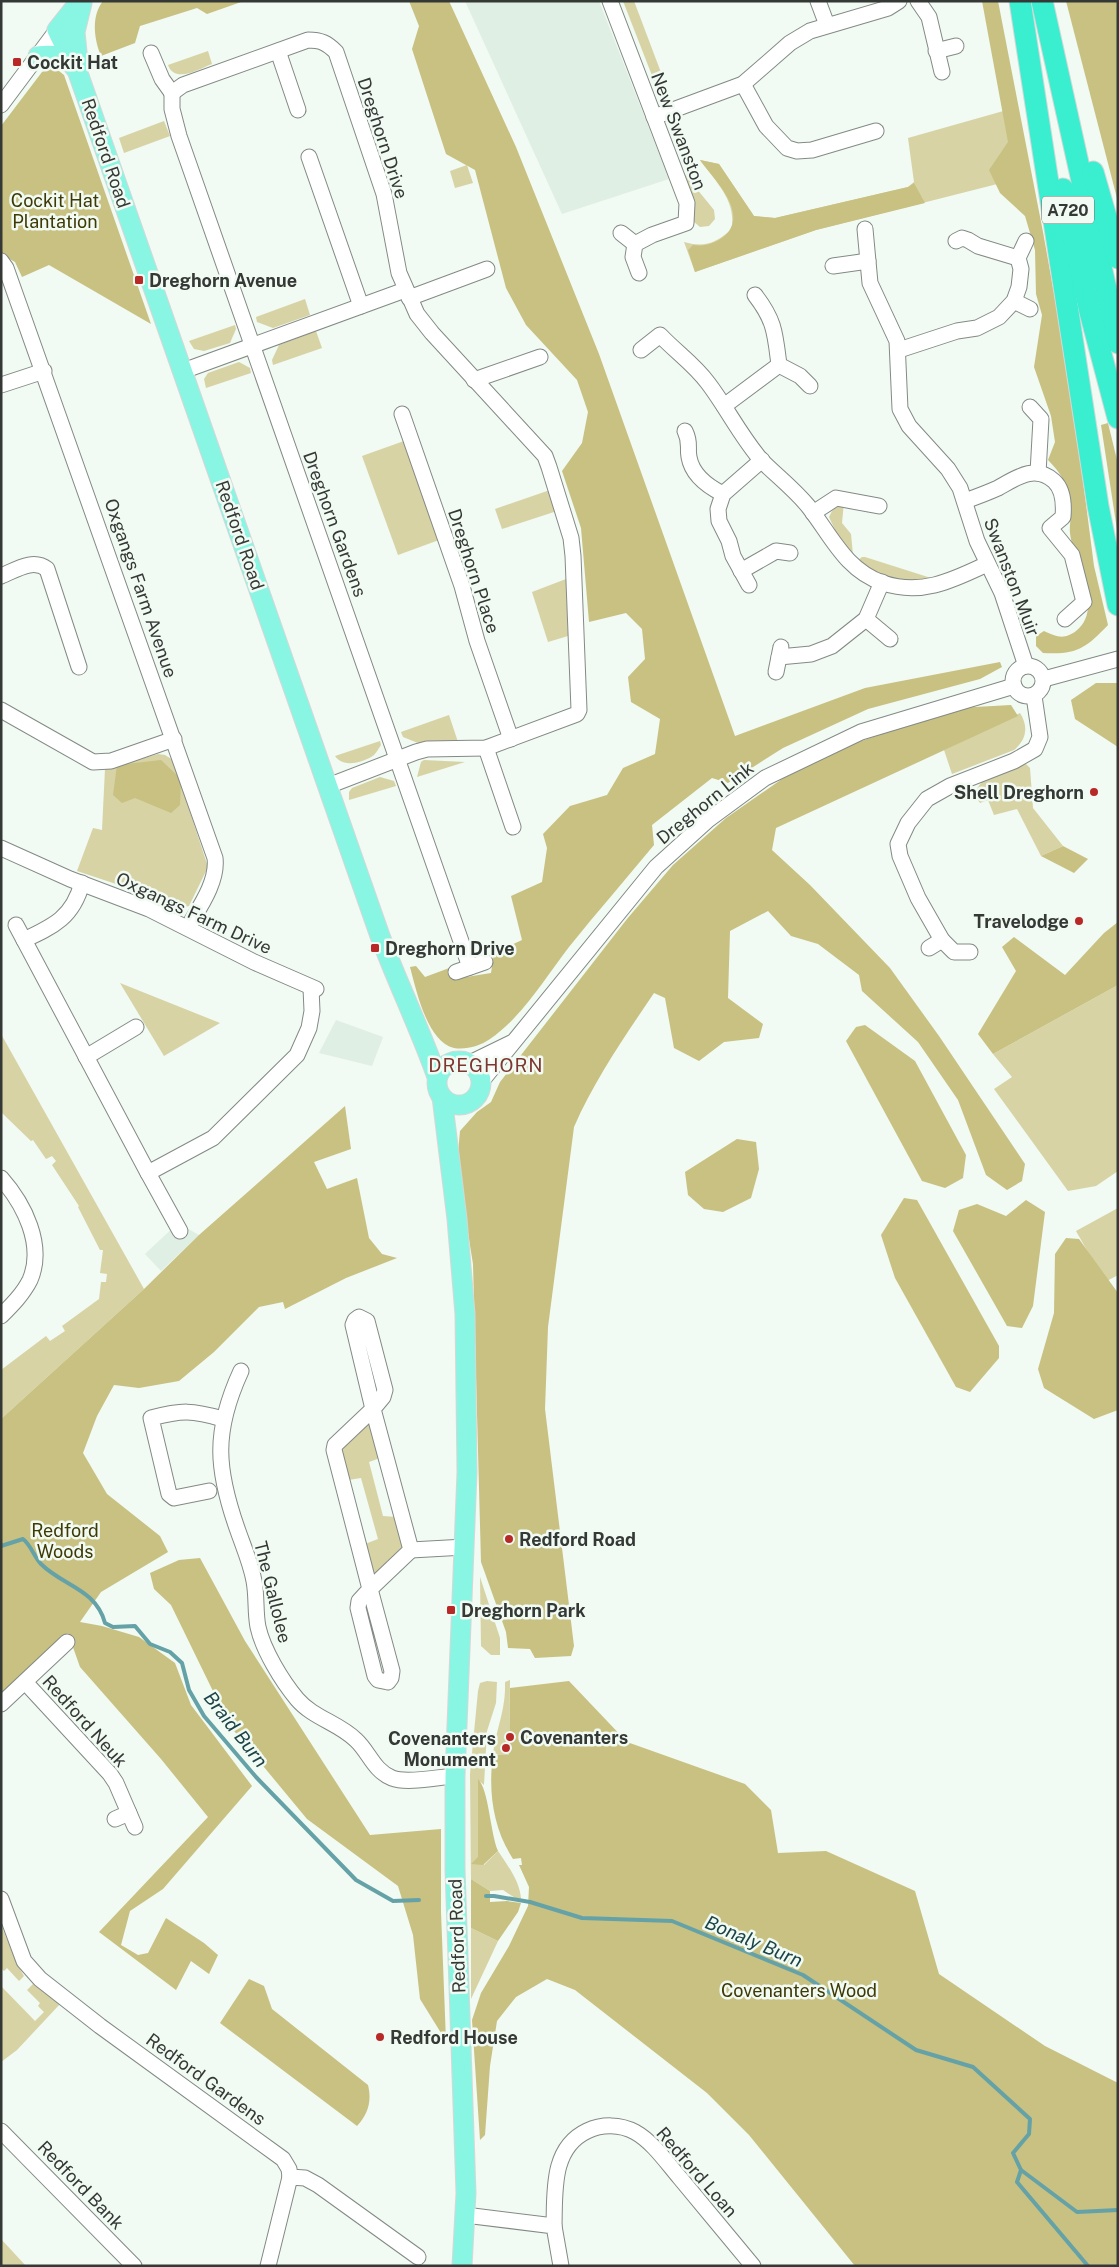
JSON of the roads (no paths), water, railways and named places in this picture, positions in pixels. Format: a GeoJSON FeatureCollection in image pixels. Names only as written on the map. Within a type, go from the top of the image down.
{"type":"FeatureCollection","features":[{"type":"Feature","properties":{"kind":"highway","name":"A720"},"geometry":{"type":"LineString","coordinates":[[1021,1],[1090,312],[1118,418]]}},
{"type":"Feature","properties":{"kind":"highway"},"geometry":{"type":"LineString","coordinates":[[1021,1],[1098,506],[1118,605]]}},
{"type":"Feature","properties":{"kind":"highway","name":"A720"},"geometry":{"type":"LineString","coordinates":[[1044,1],[1118,343]]}},
{"type":"Feature","properties":{"kind":"highway"},"geometry":{"type":"LineString","coordinates":[[1044,1],[1118,258]]}},
{"type":"Feature","properties":{"kind":"main road"},"geometry":{"type":"LineString","coordinates":[[57,30],[82,1]]}},
{"type":"Feature","properties":{"kind":"main road"},"geometry":{"type":"LineString","coordinates":[[78,73],[75,32],[82,1]]}},
{"type":"Feature","properties":{"kind":"main road","name":"Redford Road"},"geometry":{"type":"LineString","coordinates":[[57,30],[78,73],[401,992],[424,1040],[437,1077]]}},
{"type":"Feature","properties":{"kind":"main road"},"geometry":{"type":"LineString","coordinates":[[38,56],[61,56],[70,61],[78,73]]}},
{"type":"Feature","properties":{"kind":"main road"},"geometry":{"type":"LineString","coordinates":[[424,1040],[446,1054],[466,1062],[476,1068],[482,1082],[478,1095],[467,1104],[454,1104],[442,1097],[437,1084],[437,1077],[444,1066],[455,1060],[466,1062]]}},
{"type":"Feature","properties":{"kind":"main road","name":"Redford Road"},"geometry":{"type":"LineString","coordinates":[[442,1097],[465,1314],[467,1472],[455,1776],[456,1926],[464,2081],[465,2215],[462,2266]]}},
{"type":"Feature","properties":{"kind":"main road","name":"Redford Road"},"geometry":{"type":"LineString","coordinates":[[449,1158],[454,1131],[467,1104]]}},
{"type":"Feature","properties":{"kind":"street","name":"New Swanston"},"geometry":{"type":"LineString","coordinates":[[610,1],[686,196],[686,223],[636,244]]}},
{"type":"Feature","properties":{"kind":"street"},"geometry":{"type":"LineString","coordinates":[[818,1],[827,25]]}},
{"type":"Feature","properties":{"kind":"street"},"geometry":{"type":"LineString","coordinates":[[654,117],[743,84],[790,43],[810,31],[888,8],[899,1]]}},
{"type":"Feature","properties":{"kind":"street"},"geometry":{"type":"LineString","coordinates":[[918,1],[929,16],[942,72]]}},
{"type":"Feature","properties":{"kind":"street"},"geometry":{"type":"LineString","coordinates":[[1,105],[57,30]]}},
{"type":"Feature","properties":{"kind":"street","name":"Dreghorn Drive"},"geometry":{"type":"LineString","coordinates":[[172,93],[182,85],[308,40],[320,40],[328,44],[336,52],[384,194],[399,272],[407,294],[427,326],[545,456],[562,506],[573,556],[579,710],[573,718],[486,748],[427,750],[398,758],[328,786]]}},
{"type":"Feature","properties":{"kind":"street"},"geometry":{"type":"LineString","coordinates":[[936,52],[956,46]]}},
{"type":"Feature","properties":{"kind":"street"},"geometry":{"type":"LineString","coordinates":[[278,51],[298,110]]}},
{"type":"Feature","properties":{"kind":"street"},"geometry":{"type":"LineString","coordinates":[[151,53],[162,79],[172,93]]}},
{"type":"Feature","properties":{"kind":"street"},"geometry":{"type":"LineString","coordinates":[[743,84],[766,126],[785,154],[812,150],[858,130],[876,131]]}},
{"type":"Feature","properties":{"kind":"street","name":"Dreghorn Gardens"},"geometry":{"type":"LineString","coordinates":[[172,93],[172,109],[180,136],[470,967]]}},
{"type":"Feature","properties":{"kind":"street"},"geometry":{"type":"LineString","coordinates":[[308,157],[320,172],[361,306]]}},
{"type":"Feature","properties":{"kind":"street","name":"Swanston Muir"},"geometry":{"type":"LineString","coordinates":[[865,229],[873,290],[897,341],[899,350],[898,383],[900,409],[909,426],[948,470],[965,500],[972,527],[1002,593],[1026,666]]}},
{"type":"Feature","properties":{"kind":"street"},"geometry":{"type":"LineString","coordinates":[[621,233],[636,244],[633,257],[639,273]]}},
{"type":"Feature","properties":{"kind":"street"},"geometry":{"type":"LineString","coordinates":[[956,241],[962,238],[978,246],[1018,258]]}},
{"type":"Feature","properties":{"kind":"street"},"geometry":{"type":"LineString","coordinates":[[899,350],[988,324],[1007,310],[1014,301],[1019,287],[1021,269],[1018,258],[1026,241]]}},
{"type":"Feature","properties":{"kind":"street"},"geometry":{"type":"LineString","coordinates":[[833,266],[868,260]]}},
{"type":"Feature","properties":{"kind":"street","name":"Oxgangs Farm Avenue"},"geometry":{"type":"LineString","coordinates":[[1,261],[6,268],[44,371],[215,858],[216,869],[212,881],[188,928]]}},
{"type":"Feature","properties":{"kind":"street"},"geometry":{"type":"LineString","coordinates":[[183,371],[361,306],[488,269]]}},
{"type":"Feature","properties":{"kind":"street"},"geometry":{"type":"LineString","coordinates":[[755,295],[767,310],[774,325],[779,365]]}},
{"type":"Feature","properties":{"kind":"street"},"geometry":{"type":"LineString","coordinates":[[1014,301],[1030,309]]}},
{"type":"Feature","properties":{"kind":"street"},"geometry":{"type":"LineString","coordinates":[[641,350],[660,335],[691,363],[762,460],[813,513],[835,546],[850,562],[882,582],[904,588],[930,587],[954,580],[988,564]]}},
{"type":"Feature","properties":{"kind":"street"},"geometry":{"type":"LineString","coordinates":[[474,380],[540,357]]}},
{"type":"Feature","properties":{"kind":"street"},"geometry":{"type":"LineString","coordinates":[[779,365],[800,376],[810,386]]}},
{"type":"Feature","properties":{"kind":"street"},"geometry":{"type":"LineString","coordinates":[[724,406],[779,365]]}},
{"type":"Feature","properties":{"kind":"street"},"geometry":{"type":"LineString","coordinates":[[1,385],[44,371]]}},
{"type":"Feature","properties":{"kind":"street"},"geometry":{"type":"LineString","coordinates":[[1030,407],[1041,419],[1038,473]]}},
{"type":"Feature","properties":{"kind":"street","name":"Dreghorn Place"},"geometry":{"type":"LineString","coordinates":[[402,414],[462,586],[477,641],[511,739]]}},
{"type":"Feature","properties":{"kind":"street"},"geometry":{"type":"LineString","coordinates":[[685,431],[690,441],[689,458],[699,476],[710,487],[723,494]]}},
{"type":"Feature","properties":{"kind":"street"},"geometry":{"type":"LineString","coordinates":[[749,584],[733,556],[726,532],[719,521],[718,510],[723,494],[762,460]]}},
{"type":"Feature","properties":{"kind":"street","name":"Swanston Muir"},"geometry":{"type":"LineString","coordinates":[[965,500],[998,488],[1015,477],[1038,473],[1053,480],[1061,492],[1064,506],[1063,517],[1050,528],[1072,555],[1084,602],[1065,619]]}},
{"type":"Feature","properties":{"kind":"street"},"geometry":{"type":"LineString","coordinates":[[813,513],[836,498],[862,510],[879,506]]}},
{"type":"Feature","properties":{"kind":"street"},"geometry":{"type":"LineString","coordinates":[[741,571],[776,551],[790,553]]}},
{"type":"Feature","properties":{"kind":"street"},"geometry":{"type":"LineString","coordinates":[[1,576],[33,563],[40,563],[47,569],[79,667]]}},
{"type":"Feature","properties":{"kind":"street"},"geometry":{"type":"LineString","coordinates":[[776,672],[780,652],[796,657],[822,651],[866,619],[882,582]]}},
{"type":"Feature","properties":{"kind":"street"},"geometry":{"type":"LineString","coordinates":[[866,619],[890,639]]}},
{"type":"Feature","properties":{"kind":"street"},"geometry":{"type":"LineString","coordinates":[[1044,679],[1118,659]]}},
{"type":"Feature","properties":{"kind":"street"},"geometry":{"type":"LineString","coordinates":[[1026,666],[1035,668],[1044,679],[1042,689],[1034,696],[1024,696],[1014,686],[1014,676],[1026,666]]}},
{"type":"Feature","properties":{"kind":"street","name":"Dreghorn Link"},"geometry":{"type":"LineString","coordinates":[[482,1082],[518,1040],[656,866],[708,820],[765,778],[861,732],[1014,686]]}},
{"type":"Feature","properties":{"kind":"street"},"geometry":{"type":"LineString","coordinates":[[970,952],[954,952],[942,940],[918,898],[900,856],[898,844],[920,806],[936,793],[1014,761],[1035,749],[1040,737],[1034,696]]}},
{"type":"Feature","properties":{"kind":"street"},"geometry":{"type":"LineString","coordinates":[[1,710],[92,762],[112,761],[174,739]]}},
{"type":"Feature","properties":{"kind":"street"},"geometry":{"type":"LineString","coordinates":[[486,748],[513,827]]}},
{"type":"Feature","properties":{"kind":"street","name":"Oxgangs Farm Drive"},"geometry":{"type":"LineString","coordinates":[[1,848],[82,883],[124,898],[313,988],[309,1028],[297,1055],[213,1138],[148,1173]]}},
{"type":"Feature","properties":{"kind":"street"},"geometry":{"type":"LineString","coordinates":[[24,940],[61,921],[70,910],[82,883]]}},
{"type":"Feature","properties":{"kind":"street"},"geometry":{"type":"LineString","coordinates":[[16,925],[180,1231]]}},
{"type":"Feature","properties":{"kind":"street"},"geometry":{"type":"LineString","coordinates":[[929,948],[942,940]]}},
{"type":"Feature","properties":{"kind":"street"},"geometry":{"type":"LineString","coordinates":[[86,1057],[136,1027]]}},
{"type":"Feature","properties":{"kind":"street","name":"Dreghorn Link"},"geometry":{"type":"LineString","coordinates":[[466,1062],[518,1040]]}},
{"type":"Feature","properties":{"kind":"street"},"geometry":{"type":"LineString","coordinates":[[1,1178],[12,1192],[29,1223],[35,1252],[30,1279],[23,1292],[1,1316]]}},
{"type":"Feature","properties":{"kind":"street"},"geometry":{"type":"LineString","coordinates":[[411,1550],[373,1409],[353,1325],[354,1320],[359,1317],[367,1321],[385,1390],[383,1396],[373,1409],[334,1445],[334,1450],[370,1589],[392,1671],[388,1682],[378,1680],[375,1676],[358,1608],[359,1601],[370,1589],[411,1550],[465,1547]]}},
{"type":"Feature","properties":{"kind":"street","name":"The Gallolee"},"geometry":{"type":"LineString","coordinates":[[242,1367],[228,1399],[223,1419],[219,1451],[224,1487],[254,1581],[258,1626],[264,1648],[297,1699],[309,1710],[342,1728],[357,1740],[378,1770],[391,1778],[404,1780],[455,1776]]}},
{"type":"Feature","properties":{"kind":"street"},"geometry":{"type":"LineString","coordinates":[[210,1491],[174,1498],[169,1494],[151,1418],[176,1412],[196,1411],[223,1419]]}},
{"type":"Feature","properties":{"kind":"street"},"geometry":{"type":"LineString","coordinates":[[1,1704],[66,1642]]}},
{"type":"Feature","properties":{"kind":"street","name":"Redford Neuk"},"geometry":{"type":"LineString","coordinates":[[25,1682],[110,1774],[126,1820]]}},
{"type":"Feature","properties":{"kind":"street","name":"Redford Gardens"},"geometry":{"type":"LineString","coordinates":[[1,1899],[24,1961],[36,1974],[100,2026],[283,2158],[290,2169],[290,2177]]}},
{"type":"Feature","properties":{"kind":"street","name":"Redford Loan"},"geometry":{"type":"LineString","coordinates":[[562,2266],[554,2226],[556,2178],[559,2165],[575,2138],[592,2129],[613,2126],[636,2132],[656,2149],[753,2266]]}},
{"type":"Feature","properties":{"kind":"street","name":"Redford Bank"},"geometry":{"type":"LineString","coordinates":[[1,2130],[134,2266]]}},
{"type":"Feature","properties":{"kind":"street"},"geometry":{"type":"LineString","coordinates":[[268,2266],[290,2177],[305,2178],[318,2185],[417,2258]]}},
{"type":"Feature","properties":{"kind":"street"},"geometry":{"type":"LineString","coordinates":[[465,2215],[554,2226]]}},
{"type":"Feature","properties":{"kind":"waterway","name":"Braid Burn"},"geometry":{"type":"LineString","coordinates":[[1,1546],[23,1539],[41,1564],[59,1578],[87,1595],[101,1612],[105,1623],[113,1627],[135,1626],[150,1644],[170,1652],[182,1663],[189,1690],[204,1716],[256,1777],[356,1880],[393,1901],[419,1900]]}},
{"type":"Feature","properties":{"kind":"waterway","name":"Bonaly Burn"},"geometry":{"type":"LineString","coordinates":[[486,1896],[530,1902],[582,1918],[672,1921],[803,1975],[916,2050],[973,2067],[1030,2119],[1029,2134],[1013,2153],[1021,2170],[1017,2182],[1088,2266]]}},
{"type":"Feature","properties":{"kind":"waterway"},"geometry":{"type":"LineString","coordinates":[[1021,2170],[1077,2212],[1118,2210]]}},
{"type":"Feature","properties":{"kind":"place","name":"Cockit Hat"},"geometry":{"type":"Point","coordinates":[17,62]}},
{"type":"Feature","properties":{"kind":"place","name":"Dreghorn Avenue"},"geometry":{"type":"Point","coordinates":[139,280]}},
{"type":"Feature","properties":{"kind":"place","name":"Shell Dreghorn"},"geometry":{"type":"Point","coordinates":[1094,792]}},
{"type":"Feature","properties":{"kind":"place","name":"Travelodge"},"geometry":{"type":"Point","coordinates":[1079,921]}},
{"type":"Feature","properties":{"kind":"place","name":"Dreghorn Drive"},"geometry":{"type":"Point","coordinates":[375,948]}},
{"type":"Feature","properties":{"kind":"place","name":"Redford Road"},"geometry":{"type":"Point","coordinates":[509,1539]}},
{"type":"Feature","properties":{"kind":"place","name":"Dreghorn Park"},"geometry":{"type":"Point","coordinates":[451,1610]}},
{"type":"Feature","properties":{"kind":"place","name":"Covenanters"},"geometry":{"type":"Point","coordinates":[510,1737]}},
{"type":"Feature","properties":{"kind":"place","name":"Covenanters Monument"},"geometry":{"type":"Point","coordinates":[506,1748]}},
{"type":"Feature","properties":{"kind":"place","name":"Redford House"},"geometry":{"type":"Point","coordinates":[380,2037]}},
{"type":"Feature","properties":{"kind":"district","name":"DREGHORN"},"geometry":{"type":"Point","coordinates":[486,1065]}},
{"type":"Feature","properties":{"kind":"park label","name":"Cockit Hat Plantation"},"geometry":{"type":"Point","coordinates":[55,210]}},
{"type":"Feature","properties":{"kind":"park label","name":"Redford Woods"},"geometry":{"type":"Point","coordinates":[65,1540]}},
{"type":"Feature","properties":{"kind":"park label","name":"Covenanters Wood"},"geometry":{"type":"Point","coordinates":[799,1990]}}]}
